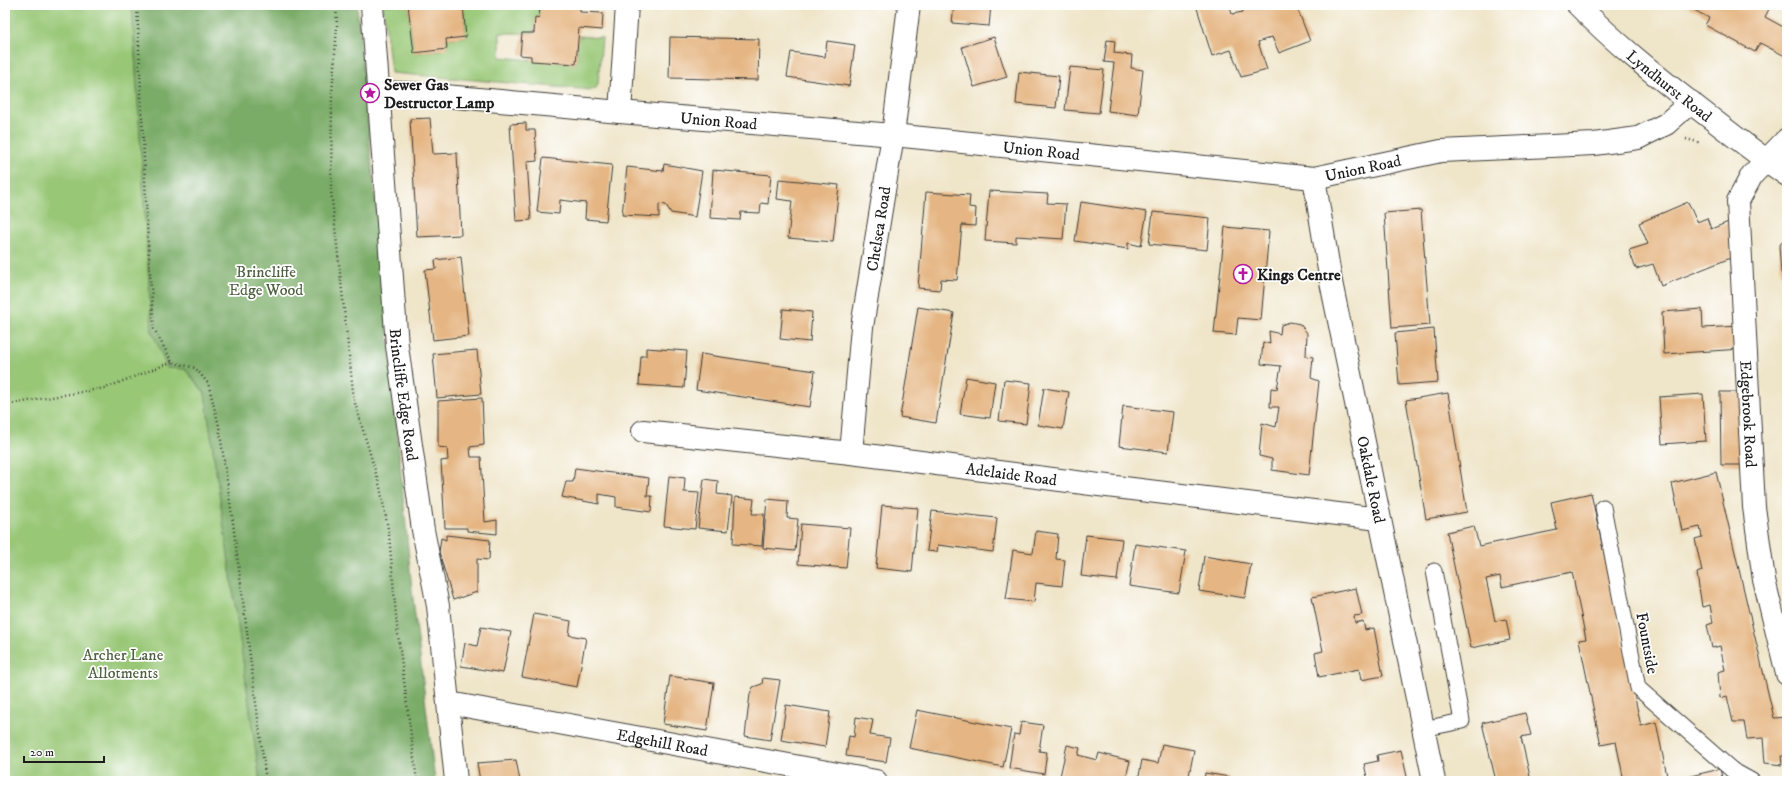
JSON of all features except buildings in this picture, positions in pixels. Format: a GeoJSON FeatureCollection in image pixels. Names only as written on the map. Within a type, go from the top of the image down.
{"type":"FeatureCollection","features":[{"type":"Feature","properties":{"kind":"street","name":"Brincliffe Edge Road"},"geometry":{"type":"LineString","coordinates":[[372,5],[398,346],[423,530],[438,606],[456,781]]}},
{"type":"Feature","properties":{"kind":"street"},"geometry":{"type":"LineString","coordinates":[[620,112],[627,5]]}},
{"type":"Feature","properties":{"kind":"street","name":"Chelsea Road"},"geometry":{"type":"LineString","coordinates":[[851,453],[862,327],[893,135],[909,5]]}},
{"type":"Feature","properties":{"kind":"street","name":"Lyndhurst Road"},"geometry":{"type":"LineString","coordinates":[[1578,5],[1602,31],[1691,102],[1787,175]]}},
{"type":"Feature","properties":{"kind":"street","name":"Union Road"},"geometry":{"type":"LineString","coordinates":[[379,92],[423,94],[893,135],[1314,178],[1441,150],[1594,144],[1638,138],[1666,124],[1691,102]]}},
{"type":"Feature","properties":{"kind":"street"},"geometry":{"type":"LineString","coordinates":[[1767,161],[1787,139]]}},
{"type":"Feature","properties":{"kind":"street","name":"Edgebrook Road"},"geometry":{"type":"LineString","coordinates":[[1767,161],[1752,175],[1743,188],[1738,201],[1754,508],[1764,580],[1787,674]]}},
{"type":"Feature","properties":{"kind":"street","name":"Oakdale Road"},"geometry":{"type":"LineString","coordinates":[[1314,178],[1331,282],[1434,781]]}},
{"type":"Feature","properties":{"kind":"street","name":"Adelaide Road"},"geometry":{"type":"LineString","coordinates":[[644,431],[851,453],[1099,486],[1379,519]]}},
{"type":"Feature","properties":{"kind":"street","name":"Edgehill Road"},"geometry":{"type":"LineString","coordinates":[[449,704],[876,781]]}},
{"type":"Feature","properties":{"kind":"lane","name":"Fountside"},"geometry":{"type":"LineString","coordinates":[[1603,507],[1638,688],[1732,770],[1752,781]]}},
{"type":"Feature","properties":{"kind":"lane"},"geometry":{"type":"LineString","coordinates":[[1424,729],[1462,721],[1434,571]]}},
{"type":"Feature","properties":{"kind":"path"},"geometry":{"type":"LineString","coordinates":[[137,5],[148,244],[154,329],[172,362]]}},
{"type":"Feature","properties":{"kind":"path"},"geometry":{"type":"LineString","coordinates":[[336,5],[337,26],[332,93],[331,191],[354,400],[380,486],[389,534],[398,627],[417,781]]}},
{"type":"Feature","properties":{"kind":"path"},"geometry":{"type":"LineString","coordinates":[[5,405],[105,388],[172,362],[195,368],[208,383],[219,426],[266,781]]}},
{"type":"Feature","properties":{"kind":"green space","name":"Archer Lane Allotments"},"geometry":{"type":"Polygon","coordinates":[[[5,5],[132,5],[152,331],[205,393],[260,781],[5,781],[5,5]]]}},
{"type":"Feature","properties":{"kind":"green space","name":"Brincliffe Edge Wood"},"geometry":{"type":"Polygon","coordinates":[[[132,5],[357,5],[412,590],[435,781],[260,781],[205,393],[185,369],[167,368],[152,331],[132,5]]]}},
{"type":"Feature","properties":{"kind":"green space"},"geometry":{"type":"Polygon","coordinates":[[[383,5],[408,5],[414,53],[447,49],[446,39],[466,37],[463,5],[526,5],[526,7],[540,8],[539,18],[535,18],[534,33],[500,33],[500,57],[576,64],[578,36],[602,38],[598,84],[596,88],[592,90],[391,73],[383,5]]]}},
{"type":"Feature","properties":{"kind":"place","name":"Sewer Gas Destructor Lamp"},"geometry":{"type":"Point","coordinates":[370,93]}},
{"type":"Feature","properties":{"kind":"place","name":"Kings Centre"},"geometry":{"type":"Point","coordinates":[1243,274]}}]}
